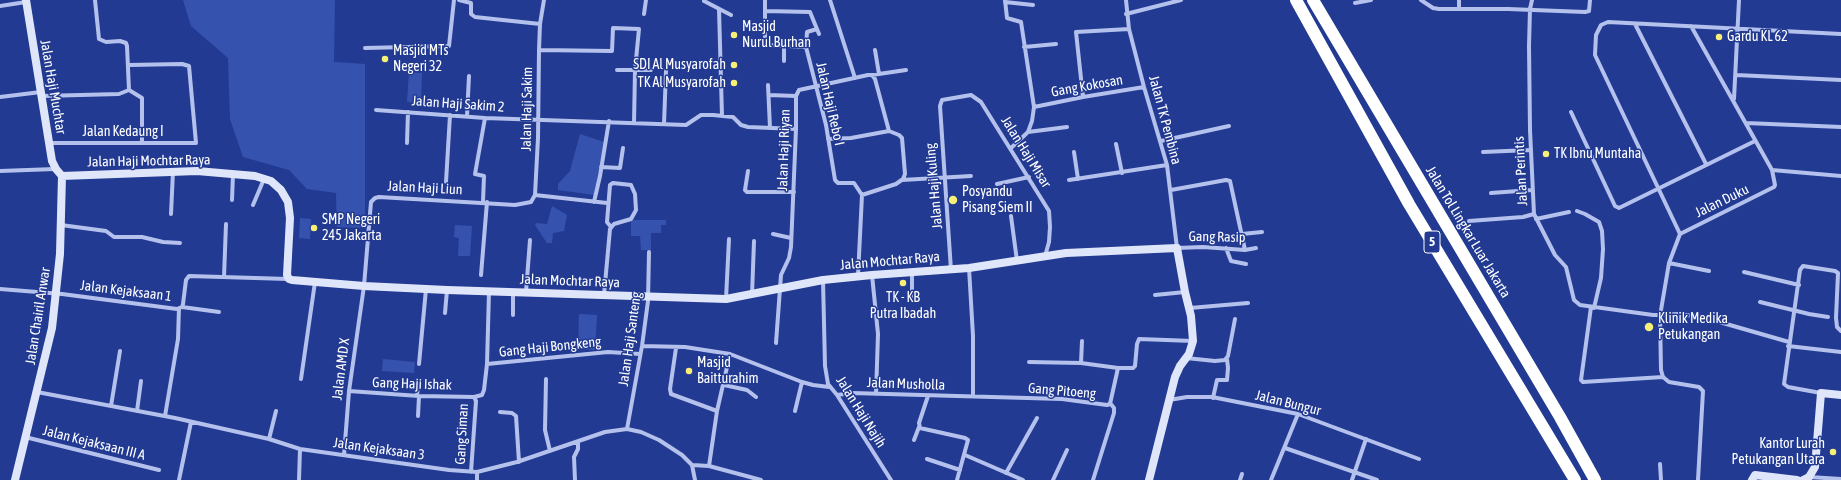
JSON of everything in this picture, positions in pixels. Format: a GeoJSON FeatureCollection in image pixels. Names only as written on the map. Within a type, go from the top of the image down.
{"type":"FeatureCollection","features":[{"type":"Feature","properties":{"kind":"highway","name":"5"},"geometry":{"type":"LineString","coordinates":[[1296,0],[1409,204],[1575,480]]}},
{"type":"Feature","properties":{"kind":"highway","name":"Jalan Tol Lingkar Luar Jakarta"},"geometry":{"type":"LineString","coordinates":[[1313,0],[1560,417],[1595,480]]}},
{"type":"Feature","properties":{"kind":"street"},"geometry":{"type":"LineString","coordinates":[[95,0],[99,39],[106,42],[120,41],[126,43],[129,65],[129,90]]}},
{"type":"Feature","properties":{"kind":"street"},"geometry":{"type":"LineString","coordinates":[[365,48],[449,46],[454,0]]}},
{"type":"Feature","properties":{"kind":"street"},"geometry":{"type":"LineString","coordinates":[[459,0],[471,3],[472,14],[475,17],[540,24]]}},
{"type":"Feature","properties":{"kind":"street","name":"Jalan Haji Sakim"},"geometry":{"type":"LineString","coordinates":[[535,195],[540,24],[544,0]]}},
{"type":"Feature","properties":{"kind":"street"},"geometry":{"type":"LineString","coordinates":[[644,14],[646,0]]}},
{"type":"Feature","properties":{"kind":"street"},"geometry":{"type":"LineString","coordinates":[[765,0],[765,12],[810,12],[819,34]]}},
{"type":"Feature","properties":{"kind":"street"},"geometry":{"type":"LineString","coordinates":[[830,0],[855,78]]}},
{"type":"Feature","properties":{"kind":"street","name":"Jalan TK Pembina"},"geometry":{"type":"LineString","coordinates":[[1126,0],[1126,14],[1129,29],[1144,88],[1167,165],[1177,248]]}},
{"type":"Feature","properties":{"kind":"street"},"geometry":{"type":"LineString","coordinates":[[1126,14],[1182,0]]}},
{"type":"Feature","properties":{"kind":"street"},"geometry":{"type":"LineString","coordinates":[[1355,3],[1370,0]]}},
{"type":"Feature","properties":{"kind":"street"},"geometry":{"type":"LineString","coordinates":[[1421,0],[1433,8],[1439,9],[1530,9],[1586,12],[1589,11],[1590,0]]}},
{"type":"Feature","properties":{"kind":"street"},"geometry":{"type":"LineString","coordinates":[[1459,0],[1459,9]]}},
{"type":"Feature","properties":{"kind":"street","name":"Jalan Perintis"},"geometry":{"type":"LineString","coordinates":[[1532,0],[1530,9],[1530,150],[1534,214],[1555,255],[1566,267],[1574,300],[1580,305],[1660,316],[1679,314],[1702,317],[1789,344],[1841,352]]}},
{"type":"Feature","properties":{"kind":"street"},"geometry":{"type":"LineString","coordinates":[[1734,100],[1739,0]]}},
{"type":"Feature","properties":{"kind":"street"},"geometry":{"type":"LineString","coordinates":[[0,6],[26,1]]}},
{"type":"Feature","properties":{"kind":"street","name":"Jalan Haji Muchtar"},"geometry":{"type":"LineString","coordinates":[[26,1],[52,160],[56,169],[62,176]]}},
{"type":"Feature","properties":{"kind":"street"},"geometry":{"type":"LineString","coordinates":[[704,1],[731,15]]}},
{"type":"Feature","properties":{"kind":"street"},"geometry":{"type":"LineString","coordinates":[[1011,148],[1028,132],[1032,121],[1034,108],[1020,22],[1007,18],[1005,1],[1033,5]]}},
{"type":"Feature","properties":{"kind":"street"},"geometry":{"type":"LineString","coordinates":[[719,9],[722,116]]}},
{"type":"Feature","properties":{"kind":"street","name":"Jalan Haji Rebo I"},"geometry":{"type":"LineString","coordinates":[[765,12],[765,43],[770,45],[806,47],[828,139],[835,182],[854,183],[862,195]]}},
{"type":"Feature","properties":{"kind":"street"},"geometry":{"type":"LineString","coordinates":[[1698,480],[1703,391],[1699,387],[1669,382],[1663,377],[1660,354],[1660,316],[1669,263],[1680,234],[1595,55],[1596,35],[1601,25],[1608,22],[1841,34]]}},
{"type":"Feature","properties":{"kind":"street"},"geometry":{"type":"LineString","coordinates":[[1635,24],[1706,164]]}},
{"type":"Feature","properties":{"kind":"street"},"geometry":{"type":"LineString","coordinates":[[1691,26],[1772,170],[1841,176]]}},
{"type":"Feature","properties":{"kind":"street"},"geometry":{"type":"LineString","coordinates":[[539,50],[612,51],[613,28],[639,29],[635,70],[634,123]]}},
{"type":"Feature","properties":{"kind":"street"},"geometry":{"type":"LineString","coordinates":[[806,47],[807,32],[817,29]]}},
{"type":"Feature","properties":{"kind":"street"},"geometry":{"type":"LineString","coordinates":[[1083,97],[1076,32],[1129,29]]}},
{"type":"Feature","properties":{"kind":"street"},"geometry":{"type":"LineString","coordinates":[[1024,47],[1056,44]]}},
{"type":"Feature","properties":{"kind":"street"},"geometry":{"type":"LineString","coordinates":[[784,45],[784,61]]}},
{"type":"Feature","properties":{"kind":"street"},"geometry":{"type":"LineString","coordinates":[[875,50],[879,74]]}},
{"type":"Feature","properties":{"kind":"street","name":"Jalan Kedaung I"},"geometry":{"type":"LineString","coordinates":[[50,144],[195,144],[197,141],[188,65],[129,65]]}},
{"type":"Feature","properties":{"kind":"street"},"geometry":{"type":"LineString","coordinates":[[617,70],[652,70]]}},
{"type":"Feature","properties":{"kind":"street","name":"Jalan Haji Riyan"},"geometry":{"type":"LineString","coordinates":[[776,344],[782,270],[790,251],[794,192],[796,96],[799,90],[855,78],[873,77],[879,74],[906,70]]}},
{"type":"Feature","properties":{"kind":"street"},"geometry":{"type":"LineString","coordinates":[[664,124],[666,71]]}},
{"type":"Feature","properties":{"kind":"street"},"geometry":{"type":"LineString","coordinates":[[1736,75],[1841,80]]}},
{"type":"Feature","properties":{"kind":"street"},"geometry":{"type":"LineString","coordinates":[[467,116],[469,76]]}},
{"type":"Feature","properties":{"kind":"street"},"geometry":{"type":"LineString","coordinates":[[873,77],[889,131]]}},
{"type":"Feature","properties":{"kind":"street"},"geometry":{"type":"LineString","coordinates":[[768,85],[770,128]]}},
{"type":"Feature","properties":{"kind":"street","name":"Gang Kokosan"},"geometry":{"type":"LineString","coordinates":[[1034,108],[1083,97],[1144,88]]}},
{"type":"Feature","properties":{"kind":"street"},"geometry":{"type":"LineString","coordinates":[[0,97],[42,94],[118,94],[129,90]]}},
{"type":"Feature","properties":{"kind":"street"},"geometry":{"type":"LineString","coordinates":[[129,90],[142,98],[142,143]]}},
{"type":"Feature","properties":{"kind":"street","name":"Jalan Haji Misar"},"geometry":{"type":"LineString","coordinates":[[942,100],[971,95],[982,102],[1029,176],[1049,211],[1049,242],[1044,256]]}},
{"type":"Feature","properties":{"kind":"street"},"geometry":{"type":"LineString","coordinates":[[769,96],[796,96]]}},
{"type":"Feature","properties":{"kind":"street","name":"Jalan Haji Kuling"},"geometry":{"type":"LineString","coordinates":[[942,100],[940,113],[951,270]]}},
{"type":"Feature","properties":{"kind":"street","name":"Jalan Haji Sakim 2"},"geometry":{"type":"LineString","coordinates":[[376,110],[485,118],[609,121],[686,125],[701,115],[733,117],[744,126],[796,129]]}},
{"type":"Feature","properties":{"kind":"street"},"geometry":{"type":"LineString","coordinates":[[407,144],[408,112]]}},
{"type":"Feature","properties":{"kind":"street"},"geometry":{"type":"LineString","coordinates":[[1571,112],[1617,207],[1621,208],[1706,164],[1755,141]]}},
{"type":"Feature","properties":{"kind":"street"},"geometry":{"type":"LineString","coordinates":[[446,182],[450,115]]}},
{"type":"Feature","properties":{"kind":"street"},"geometry":{"type":"LineString","coordinates":[[481,275],[485,202],[484,176],[475,174],[485,118]]}},
{"type":"Feature","properties":{"kind":"street"},"geometry":{"type":"LineString","coordinates":[[594,202],[609,121]]}},
{"type":"Feature","properties":{"kind":"street"},"geometry":{"type":"LineString","coordinates":[[1746,123],[1841,127]]}},
{"type":"Feature","properties":{"kind":"street"},"geometry":{"type":"LineString","coordinates":[[1028,132],[1067,126]]}},
{"type":"Feature","properties":{"kind":"street"},"geometry":{"type":"LineString","coordinates":[[1161,141],[1229,126]]}},
{"type":"Feature","properties":{"kind":"street"},"geometry":{"type":"LineString","coordinates":[[828,139],[851,138],[889,131],[899,134],[903,142],[905,174],[902,180],[896,184],[862,195],[858,276]]}},
{"type":"Feature","properties":{"kind":"street"},"geometry":{"type":"LineString","coordinates":[[1116,144],[1122,173]]}},
{"type":"Feature","properties":{"kind":"street"},"geometry":{"type":"LineString","coordinates":[[601,167],[620,168],[623,148]]}},
{"type":"Feature","properties":{"kind":"street"},"geometry":{"type":"LineString","coordinates":[[1483,152],[1530,150]]}},
{"type":"Feature","properties":{"kind":"street"},"geometry":{"type":"LineString","coordinates":[[1074,152],[1078,179]]}},
{"type":"Feature","properties":{"kind":"street"},"geometry":{"type":"LineString","coordinates":[[1069,180],[1167,165]]}},
{"type":"Feature","properties":{"kind":"street"},"geometry":{"type":"LineString","coordinates":[[0,171],[56,169]]}},
{"type":"Feature","properties":{"kind":"street","name":"Jalan Duku"},"geometry":{"type":"LineString","coordinates":[[1680,234],[1774,187],[1775,180],[1772,170]]}},
{"type":"Feature","properties":{"kind":"street"},"geometry":{"type":"LineString","coordinates":[[171,214],[173,171]]}},
{"type":"Feature","properties":{"kind":"street","name":"Jalan Haji Mochtar Raya"},"geometry":{"type":"LineString","coordinates":[[62,176],[173,171],[255,176],[271,181],[282,190],[288,202],[290,218],[287,275],[289,278]]}},
{"type":"Feature","properties":{"kind":"street"},"geometry":{"type":"LineString","coordinates":[[748,171],[745,190],[747,192],[794,192]]}},
{"type":"Feature","properties":{"kind":"street"},"geometry":{"type":"LineString","coordinates":[[232,174],[232,200]]}},
{"type":"Feature","properties":{"kind":"street","name":"Jalan Chairil Anwar"},"geometry":{"type":"LineString","coordinates":[[15,480],[52,328],[60,254],[62,176]]}},
{"type":"Feature","properties":{"kind":"street"},"geometry":{"type":"LineString","coordinates":[[902,180],[945,179],[970,176]]}},
{"type":"Feature","properties":{"kind":"street"},"geometry":{"type":"LineString","coordinates":[[997,184],[1029,176]]}},
{"type":"Feature","properties":{"kind":"street"},"geometry":{"type":"LineString","coordinates":[[253,206],[260,184],[264,178]]}},
{"type":"Feature","properties":{"kind":"street"},"geometry":{"type":"LineString","coordinates":[[1171,190],[1229,180],[1231,182],[1244,250]]}},
{"type":"Feature","properties":{"kind":"street"},"geometry":{"type":"LineString","coordinates":[[604,295],[611,227],[607,222],[607,203],[611,184],[628,184],[633,188],[635,214],[627,221],[614,224],[611,227]]}},
{"type":"Feature","properties":{"kind":"street"},"geometry":{"type":"LineString","coordinates":[[1491,193],[1532,190]]}},
{"type":"Feature","properties":{"kind":"street"},"geometry":{"type":"LineString","coordinates":[[535,195],[607,203]]}},
{"type":"Feature","properties":{"kind":"street","name":"Jalan Haji Liun"},"geometry":{"type":"LineString","coordinates":[[364,286],[370,208],[373,199],[379,197],[525,204],[531,202],[535,195]]}},
{"type":"Feature","properties":{"kind":"street"},"geometry":{"type":"LineString","coordinates":[[1577,211],[1599,222],[1602,231],[1603,249],[1601,278],[1593,307],[1581,380],[1583,382],[1663,377]]}},
{"type":"Feature","properties":{"kind":"street"},"geometry":{"type":"LineString","coordinates":[[1536,220],[1569,212]]}},
{"type":"Feature","properties":{"kind":"street"},"geometry":{"type":"LineString","coordinates":[[1469,221],[1523,217],[1534,214]]}},
{"type":"Feature","properties":{"kind":"street"},"geometry":{"type":"LineString","coordinates":[[1011,216],[1017,260]]}},
{"type":"Feature","properties":{"kind":"street"},"geometry":{"type":"LineString","coordinates":[[224,277],[226,224]]}},
{"type":"Feature","properties":{"kind":"street"},"geometry":{"type":"LineString","coordinates":[[61,225],[106,231],[114,237],[142,237],[163,242],[180,243]]}},
{"type":"Feature","properties":{"kind":"street"},"geometry":{"type":"LineString","coordinates":[[1242,234],[1262,232]]}},
{"type":"Feature","properties":{"kind":"street"},"geometry":{"type":"LineString","coordinates":[[773,234],[791,238]]}},
{"type":"Feature","properties":{"kind":"street"},"geometry":{"type":"LineString","coordinates":[[526,292],[530,240]]}},
{"type":"Feature","properties":{"kind":"street"},"geometry":{"type":"LineString","coordinates":[[726,299],[729,240]]}},
{"type":"Feature","properties":{"kind":"street"},"geometry":{"type":"LineString","coordinates":[[752,295],[754,241]]}},
{"type":"Feature","properties":{"kind":"street"},"geometry":{"type":"LineString","coordinates":[[1149,480],[1177,370],[1188,359],[1193,341],[1190,308],[1185,292],[1177,248]]}},
{"type":"Feature","properties":{"kind":"street","name":"Jalan Mochtar Raya"},"geometry":{"type":"LineString","coordinates":[[364,286],[489,292],[726,299],[823,280],[858,276],[951,270],[1066,253],[1177,248]]}},
{"type":"Feature","properties":{"kind":"street","name":"Gang Rasip"},"geometry":{"type":"LineString","coordinates":[[1177,248],[1226,248],[1244,250],[1256,248]]}},
{"type":"Feature","properties":{"kind":"street"},"geometry":{"type":"LineString","coordinates":[[1226,248],[1232,261],[1246,264]]}},
{"type":"Feature","properties":{"kind":"street","name":"Jalan Haji Santeng"},"geometry":{"type":"LineString","coordinates":[[627,429],[642,346],[648,296],[649,252]]}},
{"type":"Feature","properties":{"kind":"street"},"geometry":{"type":"LineString","coordinates":[[1669,263],[1710,271]]}},
{"type":"Feature","properties":{"kind":"street"},"geometry":{"type":"LineString","coordinates":[[1841,331],[1837,327],[1836,318],[1839,277],[1837,272],[1803,266],[1800,270],[1784,381],[1785,385],[1820,393],[1841,395]]}},
{"type":"Feature","properties":{"kind":"street"},"geometry":{"type":"LineString","coordinates":[[969,268],[973,336],[973,396]]}},
{"type":"Feature","properties":{"kind":"street"},"geometry":{"type":"LineString","coordinates":[[912,272],[912,297]]}},
{"type":"Feature","properties":{"kind":"street"},"geometry":{"type":"LineString","coordinates":[[1744,272],[1798,285]]}},
{"type":"Feature","properties":{"kind":"street"},"geometry":{"type":"LineString","coordinates":[[872,275],[878,334],[876,394]]}},
{"type":"Feature","properties":{"kind":"street","name":"Jalan Kejaksaan 1"},"geometry":{"type":"LineString","coordinates":[[0,290],[56,294],[180,308],[186,280],[189,276],[289,278]]}},
{"type":"Feature","properties":{"kind":"street"},"geometry":{"type":"LineString","coordinates":[[289,278],[315,282],[364,286]]}},
{"type":"Feature","properties":{"kind":"street","name":"Jalan Haji Najih"},"geometry":{"type":"LineString","coordinates":[[823,280],[825,366],[828,384],[837,395],[891,480]]}},
{"type":"Feature","properties":{"kind":"street"},"geometry":{"type":"LineString","coordinates":[[301,379],[315,282]]}},
{"type":"Feature","properties":{"kind":"street","name":"Jalan AMD X"},"geometry":{"type":"LineString","coordinates":[[344,455],[349,391],[364,286]]}},
{"type":"Feature","properties":{"kind":"street"},"geometry":{"type":"LineString","coordinates":[[419,364],[426,289]]}},
{"type":"Feature","properties":{"kind":"street"},"geometry":{"type":"LineString","coordinates":[[445,313],[447,290]]}},
{"type":"Feature","properties":{"kind":"street"},"geometry":{"type":"LineString","coordinates":[[474,397],[482,395],[484,390],[487,364],[489,292]]}},
{"type":"Feature","properties":{"kind":"street"},"geometry":{"type":"LineString","coordinates":[[513,292],[513,315]]}},
{"type":"Feature","properties":{"kind":"street"},"geometry":{"type":"LineString","coordinates":[[1155,295],[1185,292]]}},
{"type":"Feature","properties":{"kind":"street"},"geometry":{"type":"LineString","coordinates":[[1760,302],[1828,317]]}},
{"type":"Feature","properties":{"kind":"street"},"geometry":{"type":"LineString","coordinates":[[1190,308],[1248,303]]}},
{"type":"Feature","properties":{"kind":"street"},"geometry":{"type":"LineString","coordinates":[[165,416],[178,339],[180,308],[219,312]]}},
{"type":"Feature","properties":{"kind":"street"},"geometry":{"type":"LineString","coordinates":[[1213,398],[1217,380],[1227,380],[1227,359],[1235,319]]}},
{"type":"Feature","properties":{"kind":"street"},"geometry":{"type":"LineString","coordinates":[[1029,362],[1081,363],[1118,368],[1134,367],[1136,344],[1139,339],[1193,341]]}},
{"type":"Feature","properties":{"kind":"street"},"geometry":{"type":"LineString","coordinates":[[1081,363],[1082,342]]}},
{"type":"Feature","properties":{"kind":"street"},"geometry":{"type":"LineString","coordinates":[[642,346],[707,350],[730,354],[802,382],[830,387]]}},
{"type":"Feature","properties":{"kind":"street"},"geometry":{"type":"LineString","coordinates":[[676,348],[670,389],[671,394],[717,411]]}},
{"type":"Feature","properties":{"kind":"street"},"geometry":{"type":"LineString","coordinates":[[111,406],[120,352]]}},
{"type":"Feature","properties":{"kind":"street","name":"Gang Haji Bongkeng"},"geometry":{"type":"LineString","coordinates":[[487,364],[608,352],[640,354]]}},
{"type":"Feature","properties":{"kind":"street"},"geometry":{"type":"LineString","coordinates":[[709,466],[717,411],[730,354]]}},
{"type":"Feature","properties":{"kind":"street"},"geometry":{"type":"LineString","coordinates":[[1188,359],[1215,361],[1227,359]]}},
{"type":"Feature","properties":{"kind":"street","name":"Gang Pitoeng"},"geometry":{"type":"LineString","coordinates":[[995,398],[1062,399],[1107,406],[1110,402],[1118,368]]}},
{"type":"Feature","properties":{"kind":"street"},"geometry":{"type":"LineString","coordinates":[[546,378],[546,430],[550,451]]}},
{"type":"Feature","properties":{"kind":"street"},"geometry":{"type":"LineString","coordinates":[[137,411],[141,381]]}},
{"type":"Feature","properties":{"kind":"street"},"geometry":{"type":"LineString","coordinates":[[795,412],[802,382]]}},
{"type":"Feature","properties":{"kind":"street"},"geometry":{"type":"LineString","coordinates":[[418,384],[418,416]]}},
{"type":"Feature","properties":{"kind":"street"},"geometry":{"type":"LineString","coordinates":[[724,385],[747,390],[756,397]]}},
{"type":"Feature","properties":{"kind":"street","name":"Gang Haji Ishak"},"geometry":{"type":"LineString","coordinates":[[349,391],[418,396],[474,397]]}},
{"type":"Feature","properties":{"kind":"street","name":"Jalan Kejaksaan 3"},"geometry":{"type":"LineString","coordinates":[[37,392],[165,416],[269,438],[300,449],[449,470],[477,472],[519,462],[612,430],[627,429],[641,432],[659,440],[682,455],[692,465]]}},
{"type":"Feature","properties":{"kind":"street","name":"Jalan Musholla"},"geometry":{"type":"LineString","coordinates":[[837,395],[852,393],[973,396],[995,398]]}},
{"type":"Feature","properties":{"kind":"street"},"geometry":{"type":"LineString","coordinates":[[1806,478],[1816,467],[1820,393]]}},
{"type":"Feature","properties":{"kind":"street"},"geometry":{"type":"LineString","coordinates":[[914,440],[928,396]]}},
{"type":"Feature","properties":{"kind":"street","name":"Gang Siman"},"geometry":{"type":"LineString","coordinates":[[471,472],[476,401],[474,397]]}},
{"type":"Feature","properties":{"kind":"street","name":"Jalan Bungur"},"geometry":{"type":"LineString","coordinates":[[1170,400],[1186,397],[1213,398],[1298,414],[1419,459]]}},
{"type":"Feature","properties":{"kind":"street"},"geometry":{"type":"LineString","coordinates":[[1093,480],[1114,414],[1114,408],[1110,402]]}},
{"type":"Feature","properties":{"kind":"street"},"geometry":{"type":"LineString","coordinates":[[269,438],[276,411]]}},
{"type":"Feature","properties":{"kind":"street"},"geometry":{"type":"LineString","coordinates":[[500,412],[512,413],[516,416],[519,462]]}},
{"type":"Feature","properties":{"kind":"street"},"geometry":{"type":"LineString","coordinates":[[1271,480],[1298,414]]}},
{"type":"Feature","properties":{"kind":"street"},"geometry":{"type":"LineString","coordinates":[[1006,473],[1037,418]]}},
{"type":"Feature","properties":{"kind":"street"},"geometry":{"type":"LineString","coordinates":[[179,480],[191,422]]}},
{"type":"Feature","properties":{"kind":"street"},"geometry":{"type":"LineString","coordinates":[[919,426],[922,429],[966,439],[968,441],[957,480]]}},
{"type":"Feature","properties":{"kind":"street","name":"Jalan Kejaksaan III A"},"geometry":{"type":"LineString","coordinates":[[25,437],[159,470]]}},
{"type":"Feature","properties":{"kind":"street"},"geometry":{"type":"LineString","coordinates":[[1352,480],[1366,439]]}},
{"type":"Feature","properties":{"kind":"street"},"geometry":{"type":"LineString","coordinates":[[575,480],[574,457],[578,450],[578,441]]}},
{"type":"Feature","properties":{"kind":"street"},"geometry":{"type":"LineString","coordinates":[[1285,448],[1377,480]]}},
{"type":"Feature","properties":{"kind":"street"},"geometry":{"type":"LineString","coordinates":[[299,480],[300,449]]}},
{"type":"Feature","properties":{"kind":"street"},"geometry":{"type":"LineString","coordinates":[[1053,480],[1067,450]]}},
{"type":"Feature","properties":{"kind":"street"},"geometry":{"type":"LineString","coordinates":[[964,455],[1023,480]]}},
{"type":"Feature","properties":{"kind":"street"},"geometry":{"type":"LineString","coordinates":[[927,459],[960,470]]}},
{"type":"Feature","properties":{"kind":"street"},"geometry":{"type":"LineString","coordinates":[[1660,464],[1661,480]]}},
{"type":"Feature","properties":{"kind":"street"},"geometry":{"type":"LineString","coordinates":[[695,480],[692,465],[709,466],[748,478],[761,480]]}},
{"type":"Feature","properties":{"kind":"street"},"geometry":{"type":"LineString","coordinates":[[477,472],[477,480]]}},
{"type":"Feature","properties":{"kind":"street"},"geometry":{"type":"LineString","coordinates":[[1240,480],[1242,474]]}},
{"type":"Feature","properties":{"kind":"street"},"geometry":{"type":"LineString","coordinates":[[1752,480],[1755,475],[1797,480]]}},
{"type":"Feature","properties":{"kind":"street"},"geometry":{"type":"LineString","coordinates":[[1806,478],[1841,479]]}},
{"type":"Feature","properties":{"kind":"shaded area"},"geometry":{"type":"Polygon","coordinates":[[[183,0],[335,0],[334,62],[365,64],[365,228],[337,227],[336,193],[307,189],[289,170],[243,157],[230,119],[228,58],[191,26],[183,0]]]}},
{"type":"Feature","properties":{"kind":"shaded area"},"geometry":{"type":"Polygon","coordinates":[[[409,72],[422,73],[421,103],[407,102],[409,72]]]}},
{"type":"Feature","properties":{"kind":"shaded area"},"geometry":{"type":"Polygon","coordinates":[[[580,134],[607,143],[594,195],[558,190],[558,184],[570,171],[580,134]]]}},
{"type":"Feature","properties":{"kind":"shaded area"},"geometry":{"type":"Polygon","coordinates":[[[552,206],[567,215],[564,231],[553,233],[552,243],[547,243],[535,225],[536,223],[547,224],[552,206]]]}},
{"type":"Feature","properties":{"kind":"shaded area"},"geometry":{"type":"Polygon","coordinates":[[[300,218],[311,219],[310,239],[299,238],[300,218]]]}},
{"type":"Feature","properties":{"kind":"shaded area"},"geometry":{"type":"Polygon","coordinates":[[[631,220],[666,220],[666,225],[661,225],[661,233],[651,233],[651,250],[641,250],[640,236],[631,236],[631,220]]]}},
{"type":"Feature","properties":{"kind":"shaded area"},"geometry":{"type":"Polygon","coordinates":[[[455,225],[472,226],[470,256],[458,256],[459,238],[454,237],[455,225]]]}},
{"type":"Feature","properties":{"kind":"shaded area"},"geometry":{"type":"Polygon","coordinates":[[[579,314],[597,315],[595,350],[578,349],[579,314]]]}},
{"type":"Feature","properties":{"kind":"shaded area"},"geometry":{"type":"Polygon","coordinates":[[[383,359],[415,362],[414,373],[382,371],[383,359]]]}},
{"type":"Feature","properties":{"kind":"place","name":"Masjid Nurul Burhan"},"geometry":{"type":"Point","coordinates":[734,35]}},
{"type":"Feature","properties":{"kind":"place","name":"Gardu KL 62"},"geometry":{"type":"Point","coordinates":[1719,37]}},
{"type":"Feature","properties":{"kind":"place","name":"Masjid MTs Negeri 32"},"geometry":{"type":"Point","coordinates":[385,59]}},
{"type":"Feature","properties":{"kind":"place","name":"SDI Al Musyarofah"},"geometry":{"type":"Point","coordinates":[734,65]}},
{"type":"Feature","properties":{"kind":"place","name":"TK Al Musyarofah"},"geometry":{"type":"Point","coordinates":[734,83]}},
{"type":"Feature","properties":{"kind":"place","name":"TK Ibnu Muntaha"},"geometry":{"type":"Point","coordinates":[1546,154]}},
{"type":"Feature","properties":{"kind":"place","name":"Posyandu Pisang Siem II"},"geometry":{"type":"Point","coordinates":[953,200]}},
{"type":"Feature","properties":{"kind":"place","name":"SMP Negeri 245 Jakarta"},"geometry":{"type":"Point","coordinates":[314,228]}},
{"type":"Feature","properties":{"kind":"place","name":"TK - KB Putra Ibadah"},"geometry":{"type":"Point","coordinates":[903,283]}},
{"type":"Feature","properties":{"kind":"place","name":"Klinik Medika Petukangan"},"geometry":{"type":"Point","coordinates":[1649,327]}},
{"type":"Feature","properties":{"kind":"place","name":"Masjid Baitturahim"},"geometry":{"type":"Point","coordinates":[689,371]}},
{"type":"Feature","properties":{"kind":"place","name":"Kantor Lurah Petukangan Utara"},"geometry":{"type":"Point","coordinates":[1833,452]}}]}
